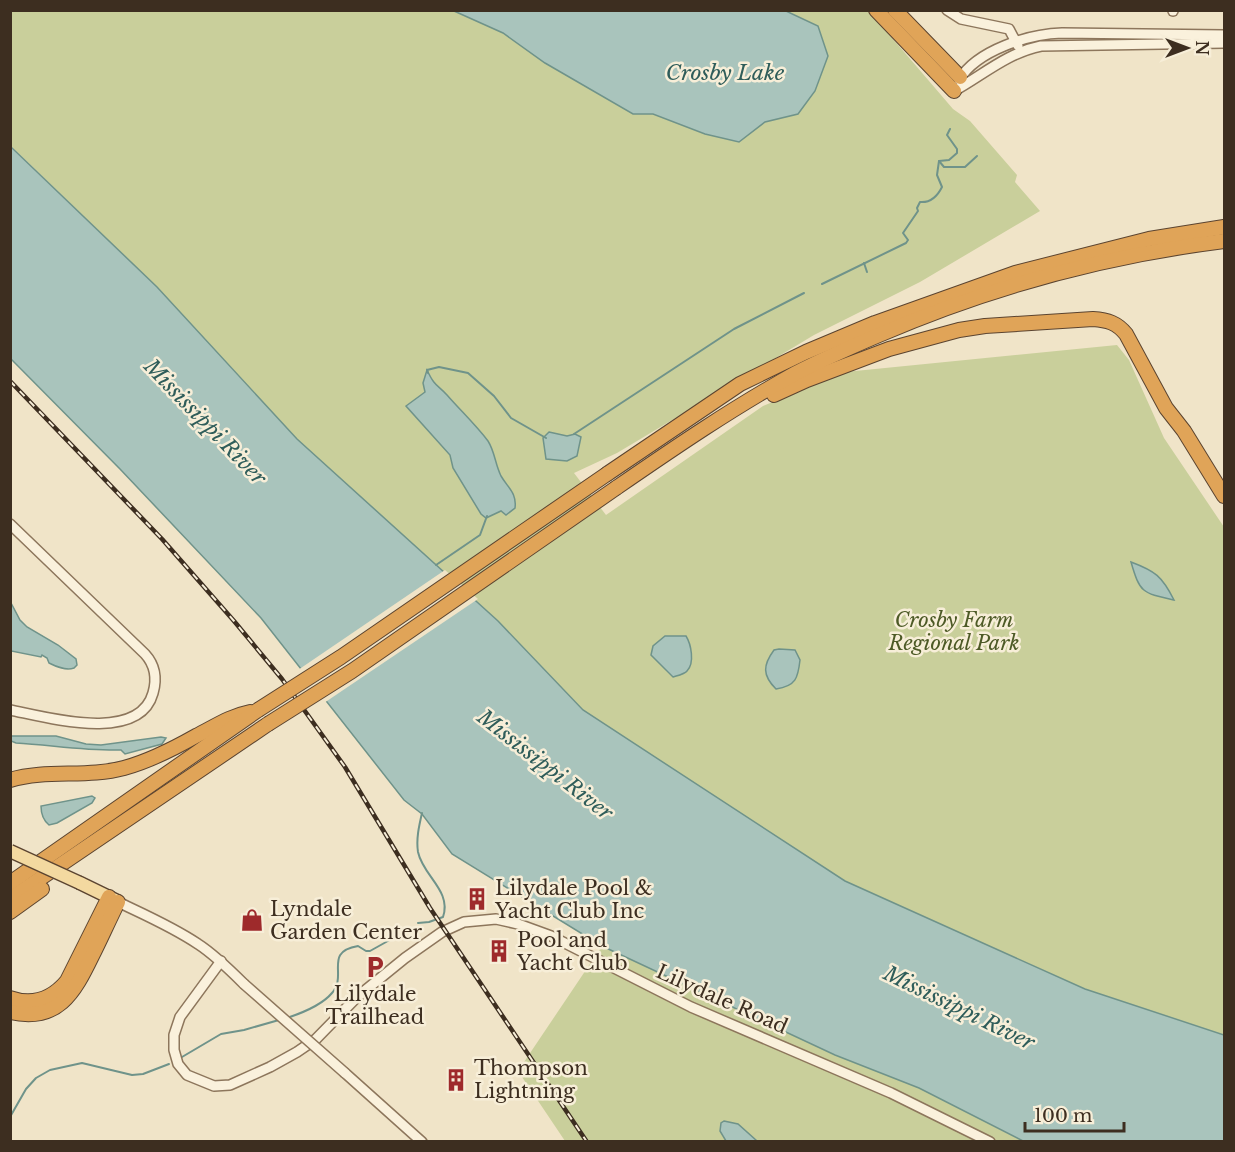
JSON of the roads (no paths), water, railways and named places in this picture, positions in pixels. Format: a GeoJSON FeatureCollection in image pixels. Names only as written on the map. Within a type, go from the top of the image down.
{"type":"FeatureCollection","features":[{"type":"Feature","properties":{"kind":"highway"},"geometry":{"type":"LineString","coordinates":[[876,10],[954,91]]}},
{"type":"Feature","properties":{"kind":"highway"},"geometry":{"type":"LineString","coordinates":[[896,10],[960,77]]}},
{"type":"Feature","properties":{"kind":"highway"},"geometry":{"type":"LineString","coordinates":[[10,883],[258,710],[341,657],[740,384],[875,322],[1015,273],[1084,260],[1188,232],[1224,227]]}},
{"type":"Feature","properties":{"kind":"highway"},"geometry":{"type":"LineString","coordinates":[[1113,253],[1152,251],[1224,241]]}},
{"type":"Feature","properties":{"kind":"highway"},"geometry":{"type":"LineString","coordinates":[[10,899],[262,728],[352,671],[616,488],[797,372],[908,323],[1084,260]]}},
{"type":"Feature","properties":{"kind":"highway"},"geometry":{"type":"LineString","coordinates":[[736,409],[889,349],[959,330],[985,326],[1093,319],[1113,322],[1126,334],[1166,408],[1184,431],[1224,496]]}},
{"type":"Feature","properties":{"kind":"highway"},"geometry":{"type":"LineString","coordinates":[[10,780],[28,775],[96,773],[124,768],[175,748],[235,715],[258,710]]}},
{"type":"Feature","properties":{"kind":"highway"},"geometry":{"type":"LineString","coordinates":[[10,912],[91,853],[233,756],[262,728]]}},
{"type":"Feature","properties":{"kind":"highway"},"geometry":{"type":"LineString","coordinates":[[10,998],[29,1002],[40,1000],[60,990],[113,900]]}},
{"type":"Feature","properties":{"kind":"highway"},"geometry":{"type":"LineString","coordinates":[[10,1012],[37,1015],[54,1009],[69,998],[79,983],[113,900]]}},
{"type":"Feature","properties":{"kind":"main road"},"geometry":{"type":"LineString","coordinates":[[10,851],[113,900]]}},
{"type":"Feature","properties":{"kind":"street"},"geometry":{"type":"LineString","coordinates":[[947,10],[961,19],[1009,29],[1020,52]]}},
{"type":"Feature","properties":{"kind":"street"},"geometry":{"type":"LineString","coordinates":[[954,91],[960,77],[988,54],[1016,41],[1049,33],[1224,35]]}},
{"type":"Feature","properties":{"kind":"street"},"geometry":{"type":"LineString","coordinates":[[954,91],[983,71],[1020,52],[1050,45],[1224,43]]}},
{"type":"Feature","properties":{"kind":"street"},"geometry":{"type":"LineString","coordinates":[[10,524],[146,654],[153,668],[155,679],[153,696],[147,705],[134,716],[123,720],[87,724],[10,710]]}},
{"type":"Feature","properties":{"kind":"street"},"geometry":{"type":"LineString","coordinates":[[113,900],[172,928],[221,961],[422,1142]]}},
{"type":"Feature","properties":{"kind":"street","name":"Lilydale Road"},"geometry":{"type":"LineString","coordinates":[[221,961],[180,1017],[174,1035],[174,1050],[178,1064],[187,1075],[214,1086],[230,1085],[297,1052],[316,1039],[357,997],[405,958],[442,932],[464,922],[496,920],[518,924],[551,936],[691,1007],[891,1093],[990,1142]]}},
{"type":"Feature","properties":{"kind":"water","name":"Crosby Lake"},"geometry":{"type":"Polygon","coordinates":[[[454,11],[786,11],[818,26],[828,56],[815,91],[798,114],[765,122],[739,142],[705,134],[653,114],[633,114],[545,63],[503,33],[454,11]]]}},
{"type":"Feature","properties":{"kind":"water","name":"Mississippi River"},"geometry":{"type":"Polygon","coordinates":[[[10,146],[157,287],[297,439],[498,621],[583,710],[845,881],[1085,989],[1224,1035],[1224,1141],[1023,1141],[919,1088],[835,1055],[602,946],[452,854],[422,814],[404,800],[261,618],[120,469],[11,359],[10,146]]]}},
{"type":"Feature","properties":{"kind":"water"},"geometry":{"type":"Polygon","coordinates":[[[427,370],[434,382],[488,441],[501,476],[515,498],[515,508],[506,515],[501,511],[486,518],[481,514],[453,468],[450,455],[406,406],[425,392],[423,383],[427,370]]]}},
{"type":"Feature","properties":{"kind":"water"},"geometry":{"type":"Polygon","coordinates":[[[549,432],[567,436],[575,434],[581,437],[577,456],[567,461],[546,459],[543,438],[549,432]]]}},
{"type":"Feature","properties":{"kind":"water"},"geometry":{"type":"Polygon","coordinates":[[[1131,562],[1157,575],[1166,585],[1174,600],[1144,590],[1137,580],[1131,562]]]}},
{"type":"Feature","properties":{"kind":"water"},"geometry":{"type":"Polygon","coordinates":[[[10,601],[20,620],[27,627],[58,645],[76,659],[77,665],[74,668],[62,668],[49,663],[42,655],[41,657],[11,651],[10,601]]]}},
{"type":"Feature","properties":{"kind":"water"},"geometry":{"type":"Polygon","coordinates":[[[665,636],[686,636],[691,648],[692,659],[689,668],[684,673],[673,677],[651,655],[653,646],[665,636]]]}},
{"type":"Feature","properties":{"kind":"water"},"geometry":{"type":"Polygon","coordinates":[[[774,650],[795,650],[800,660],[795,680],[788,686],[776,689],[768,679],[766,665],[774,650]]]}},
{"type":"Feature","properties":{"kind":"water"},"geometry":{"type":"Polygon","coordinates":[[[10,736],[56,736],[86,744],[101,745],[166,738],[162,744],[125,754],[121,750],[16,743],[11,741],[10,736]]]}},
{"type":"Feature","properties":{"kind":"water"},"geometry":{"type":"Polygon","coordinates":[[[92,796],[95,798],[92,803],[57,823],[49,825],[41,812],[41,806],[92,796]]]}},
{"type":"Feature","properties":{"kind":"water"},"geometry":{"type":"Polygon","coordinates":[[[724,1121],[738,1124],[757,1141],[726,1141],[720,1131],[721,1123],[724,1121]]]}},
{"type":"Feature","properties":{"kind":"waterway"},"geometry":{"type":"LineString","coordinates":[[822,284],[906,243],[908,240],[903,233],[918,211],[920,202],[934,198],[942,187],[937,175],[939,161],[949,160],[957,153],[957,149],[947,135],[950,129]]}},
{"type":"Feature","properties":{"kind":"waterway"},"geometry":{"type":"LineString","coordinates":[[939,161],[944,167],[965,167],[977,156]]}},
{"type":"Feature","properties":{"kind":"waterway"},"geometry":{"type":"LineString","coordinates":[[864,263],[867,272]]}},
{"type":"Feature","properties":{"kind":"waterway"},"geometry":{"type":"LineString","coordinates":[[574,434],[734,329],[804,293]]}},
{"type":"Feature","properties":{"kind":"waterway"},"geometry":{"type":"LineString","coordinates":[[428,373],[427,370],[439,367],[468,373],[494,396],[511,418],[546,438]]}},
{"type":"Feature","properties":{"kind":"waterway"},"geometry":{"type":"LineString","coordinates":[[436,565],[480,535],[487,516]]}},
{"type":"Feature","properties":{"kind":"waterway"},"geometry":{"type":"LineString","coordinates":[[418,923],[443,917],[445,908],[444,899],[425,869],[418,852],[422,813]]}},
{"type":"Feature","properties":{"kind":"waterway"},"geometry":{"type":"LineString","coordinates":[[287,1018],[317,1005],[332,993],[338,979],[341,953],[358,946],[370,951],[404,932]]}},
{"type":"Feature","properties":{"kind":"waterway"},"geometry":{"type":"LineString","coordinates":[[182,1057],[221,1034],[279,1020]]}},
{"type":"Feature","properties":{"kind":"waterway"},"geometry":{"type":"LineString","coordinates":[[10,1117],[26,1089],[36,1078],[50,1070],[82,1063],[132,1075],[143,1074],[169,1064]]}},
{"type":"Feature","properties":{"kind":"railway"},"geometry":{"type":"LineString","coordinates":[[10,381],[162,539],[282,679],[345,767],[430,908],[587,1142]]}},
{"type":"Feature","properties":{"kind":"place","name":"Lilydale Pool & Yacht Club Inc"},"geometry":{"type":"Point","coordinates":[477,899]}},
{"type":"Feature","properties":{"kind":"place","name":"Lyndale Garden Center"},"geometry":{"type":"Point","coordinates":[252,920]}},
{"type":"Feature","properties":{"kind":"place","name":"Pool and Yacht Club"},"geometry":{"type":"Point","coordinates":[499,951]}},
{"type":"Feature","properties":{"kind":"place","name":"Lilydale Trailhead"},"geometry":{"type":"Point","coordinates":[375,967]}},
{"type":"Feature","properties":{"kind":"place","name":"Thompson Lightning"},"geometry":{"type":"Point","coordinates":[456,1080]}},
{"type":"Feature","properties":{"kind":"park label","name":"Crosby Farm Regional Park"},"geometry":{"type":"Point","coordinates":[954,632]}}]}
